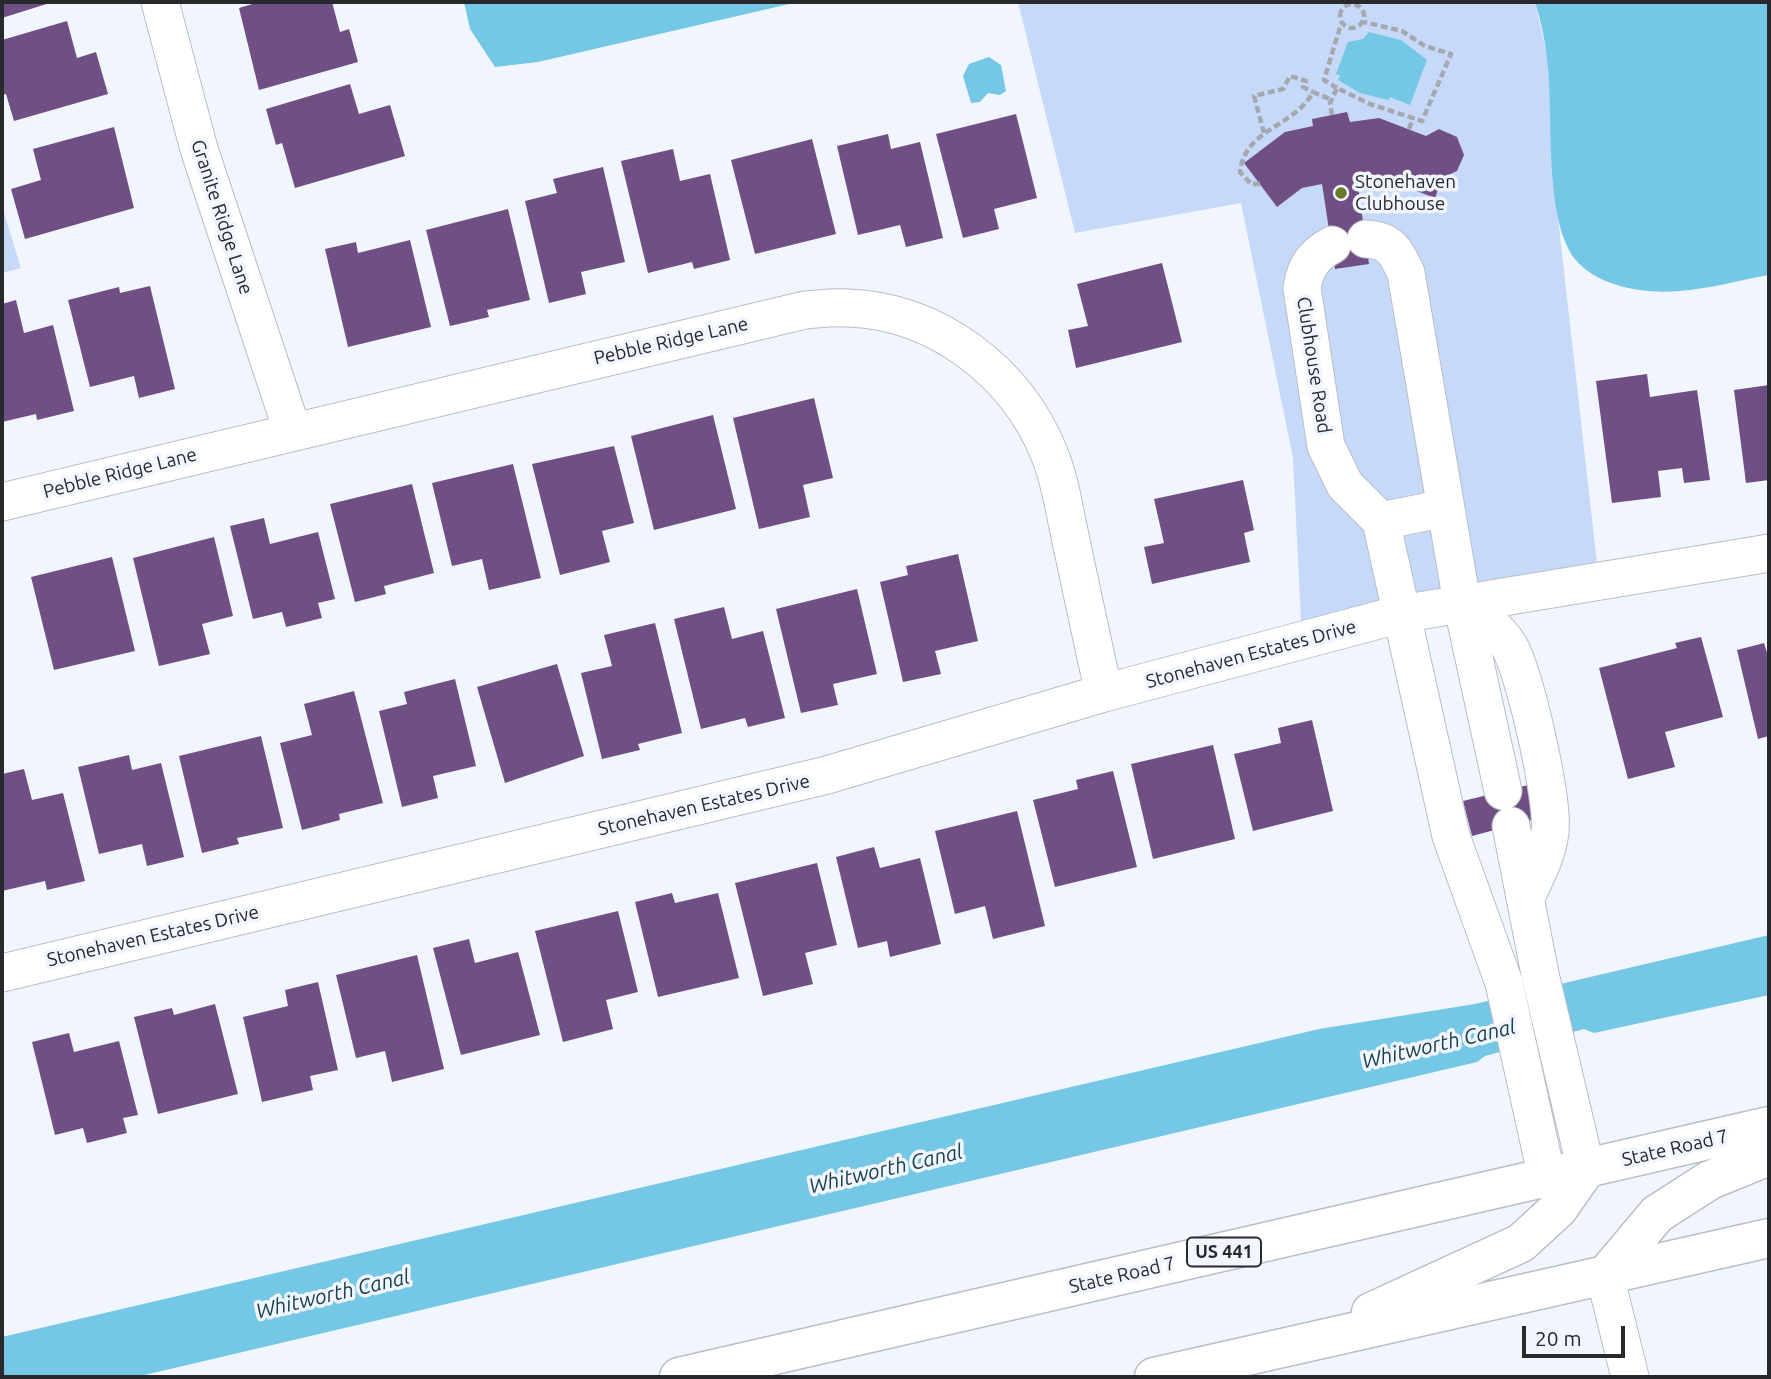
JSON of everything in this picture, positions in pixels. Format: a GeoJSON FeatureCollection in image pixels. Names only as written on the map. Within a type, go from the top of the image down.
{"type":"FeatureCollection","features":[{"type":"Feature","properties":{"kind":"main road","name":"State Road 7"},"geometry":{"type":"LineString","coordinates":[[679,1377],[1769,1126]]}},
{"type":"Feature","properties":{"kind":"main road"},"geometry":{"type":"LineString","coordinates":[[1605,1276],[1657,1214],[1710,1181],[1769,1156]]}},
{"type":"Feature","properties":{"kind":"main road"},"geometry":{"type":"LineString","coordinates":[[1302,1344],[1521,1243],[1558,1209],[1586,1169]]}},
{"type":"Feature","properties":{"kind":"main road"},"geometry":{"type":"LineString","coordinates":[[1154,1377],[1769,1238]]}},
{"type":"Feature","properties":{"kind":"street","name":"Granite Ridge Lane"},"geometry":{"type":"LineString","coordinates":[[160,2],[199,149],[292,430]]}},
{"type":"Feature","properties":{"kind":"street","name":"Clubhouse Road"},"geometry":{"type":"LineString","coordinates":[[1381,521],[1345,485],[1326,446],[1302,289],[1304,273],[1312,260],[1349,242],[1387,242],[1395,249],[1406,273],[1462,603]]}},
{"type":"Feature","properties":{"kind":"street","name":"Pebble Ridge Lane"},"geometry":{"type":"LineString","coordinates":[[2,502],[292,430],[805,310],[849,308],[892,314],[933,329],[971,351],[1004,381],[1030,415],[1050,454],[1104,693]]}},
{"type":"Feature","properties":{"kind":"street"},"geometry":{"type":"LineString","coordinates":[[1445,508],[1381,521],[1451,836],[1504,983],[1546,1178]]}},
{"type":"Feature","properties":{"kind":"street","name":"Stonehaven Estates Drive"},"geometry":{"type":"LineString","coordinates":[[2,973],[827,775],[1104,693],[1401,614],[1769,553]]}},
{"type":"Feature","properties":{"kind":"street"},"geometry":{"type":"LineString","coordinates":[[1462,603],[1485,619],[1510,647],[1534,730],[1551,805],[1550,831],[1545,855],[1526,897]]}},
{"type":"Feature","properties":{"kind":"street"},"geometry":{"type":"LineString","coordinates":[[1462,603],[1556,1048],[1586,1169]]}},
{"type":"Feature","properties":{"kind":"street"},"geometry":{"type":"LineString","coordinates":[[1433,752],[1534,730]]}},
{"type":"Feature","properties":{"kind":"street"},"geometry":{"type":"LineString","coordinates":[[1605,1276],[1630,1377]]}},
{"type":"Feature","properties":{"kind":"path"},"geometry":{"type":"LineString","coordinates":[[1352,4],[1363,10],[1364,22],[1402,31],[1425,46],[1451,54],[1422,121],[1370,104],[1324,80],[1341,23],[1341,10],[1352,4]]}},
{"type":"Feature","properties":{"kind":"path"},"geometry":{"type":"LineString","coordinates":[[1341,23],[1355,29],[1364,22]]}},
{"type":"Feature","properties":{"kind":"path"},"geometry":{"type":"LineString","coordinates":[[1264,133],[1254,96],[1283,89],[1290,76],[1306,81],[1304,87],[1332,100]]}},
{"type":"Feature","properties":{"kind":"path"},"geometry":{"type":"LineString","coordinates":[[1332,115],[1332,100],[1337,88]]}},
{"type":"Feature","properties":{"kind":"path"},"geometry":{"type":"LineString","coordinates":[[1260,184],[1251,184],[1240,172],[1248,147],[1264,133],[1300,111],[1313,92]]}},
{"type":"Feature","properties":{"kind":"path"},"geometry":{"type":"LineString","coordinates":[[1409,129],[1413,118]]}},
{"type":"Feature","properties":{"kind":"shaded area"},"geometry":{"type":"Polygon","coordinates":[[[1018,2],[1535,2],[1548,60],[1553,174],[1599,581],[1302,641],[1293,458],[1241,203],[1075,233],[1018,2]]]}},
{"type":"Feature","properties":{"kind":"shaded area"},"geometry":{"type":"Polygon","coordinates":[[[2,206],[21,268],[2,273],[2,206]]]}},
{"type":"Feature","properties":{"kind":"water"},"geometry":{"type":"Polygon","coordinates":[[[464,2],[798,2],[538,62],[495,67],[470,29],[464,2]]]}},
{"type":"Feature","properties":{"kind":"water"},"geometry":{"type":"Polygon","coordinates":[[[1535,2],[1769,2],[1769,275],[1690,290],[1637,290],[1596,276],[1584,269],[1575,259],[1565,241],[1558,218],[1552,164],[1547,59],[1535,2]]]}},
{"type":"Feature","properties":{"kind":"water"},"geometry":{"type":"Polygon","coordinates":[[[1369,32],[1401,40],[1427,60],[1410,105],[1390,97],[1388,100],[1360,93],[1338,80],[1340,76],[1336,74],[1348,42],[1363,39],[1369,32]]]}},
{"type":"Feature","properties":{"kind":"water"},"geometry":{"type":"Polygon","coordinates":[[[989,57],[1001,65],[1006,91],[1000,95],[988,93],[980,102],[971,103],[963,76],[969,64],[989,57]]]}},
{"type":"Feature","properties":{"kind":"water","name":"Whitworth Canal"},"geometry":{"type":"Polygon","coordinates":[[[1769,935],[1769,995],[1594,1033],[1584,1029],[1485,1056],[1477,1062],[136,1377],[2,1377],[2,1337],[1319,1029],[1475,1004],[1769,935]]]}},
{"type":"Feature","properties":{"kind":"building"},"geometry":{"type":"Polygon","coordinates":[[[2,2],[53,2],[2,18],[2,2]]]}},
{"type":"Feature","properties":{"kind":"building"},"geometry":{"type":"Polygon","coordinates":[[[259,2],[332,2],[340,32],[349,29],[358,62],[259,90],[239,8],[259,2]]]}},
{"type":"Feature","properties":{"kind":"building"},"geometry":{"type":"Polygon","coordinates":[[[67,21],[77,58],[96,52],[108,94],[14,121],[6,94],[2,95],[2,40],[67,21]]]}},
{"type":"Feature","properties":{"kind":"building"},"geometry":{"type":"Polygon","coordinates":[[[350,84],[359,114],[390,105],[405,156],[295,188],[282,143],[276,145],[266,109],[350,84]]]}},
{"type":"Feature","properties":{"kind":"building","name":"Stonehaven Clubhouse"},"geometry":{"type":"Polygon","coordinates":[[[1347,112],[1350,122],[1379,118],[1426,136],[1439,129],[1457,137],[1464,155],[1457,171],[1442,178],[1435,198],[1375,175],[1357,179],[1369,264],[1335,269],[1322,184],[1302,188],[1277,207],[1244,163],[1285,132],[1313,126],[1312,119],[1347,112]]]}},
{"type":"Feature","properties":{"kind":"building"},"geometry":{"type":"Polygon","coordinates":[[[1016,114],[1037,198],[994,209],[999,229],[963,238],[936,134],[1016,114]]]}},
{"type":"Feature","properties":{"kind":"building"},"geometry":{"type":"Polygon","coordinates":[[[114,127],[134,208],[25,239],[11,189],[41,180],[33,149],[114,127]]]}},
{"type":"Feature","properties":{"kind":"building"},"geometry":{"type":"Polygon","coordinates":[[[888,134],[891,149],[920,142],[943,238],[906,247],[900,225],[858,235],[837,146],[888,134]]]}},
{"type":"Feature","properties":{"kind":"building"},"geometry":{"type":"Polygon","coordinates":[[[812,139],[836,234],[755,254],[731,160],[812,139]]]}},
{"type":"Feature","properties":{"kind":"building"},"geometry":{"type":"Polygon","coordinates":[[[673,149],[680,181],[710,174],[730,260],[694,269],[692,262],[648,273],[621,161],[673,149]]]}},
{"type":"Feature","properties":{"kind":"building"},"geometry":{"type":"Polygon","coordinates":[[[603,167],[625,262],[581,272],[586,294],[549,303],[525,201],[557,193],[553,179],[603,167]]]}},
{"type":"Feature","properties":{"kind":"building"},"geometry":{"type":"Polygon","coordinates":[[[508,209],[530,300],[487,310],[489,317],[450,326],[426,230],[508,209]]]}},
{"type":"Feature","properties":{"kind":"building"},"geometry":{"type":"Polygon","coordinates":[[[410,240],[431,327],[348,347],[325,249],[356,242],[358,253],[410,240]]]}},
{"type":"Feature","properties":{"kind":"building"},"geometry":{"type":"Polygon","coordinates":[[[1162,263],[1182,342],[1076,368],[1068,330],[1088,326],[1077,284],[1162,263]]]}},
{"type":"Feature","properties":{"kind":"building"},"geometry":{"type":"Polygon","coordinates":[[[150,286],[175,389],[139,398],[134,376],[90,387],[68,300],[119,287],[120,293],[150,286]]]}},
{"type":"Feature","properties":{"kind":"building"},"geometry":{"type":"Polygon","coordinates":[[[16,300],[24,333],[53,325],[74,411],[37,420],[36,414],[2,422],[2,304],[16,300]]]}},
{"type":"Feature","properties":{"kind":"building"},"geometry":{"type":"Polygon","coordinates":[[[1647,374],[1650,397],[1697,390],[1710,480],[1684,483],[1682,468],[1658,471],[1661,497],[1612,503],[1596,381],[1647,374]]]}},
{"type":"Feature","properties":{"kind":"building"},"geometry":{"type":"Polygon","coordinates":[[[1769,385],[1769,480],[1746,483],[1734,390],[1769,385]]]}},
{"type":"Feature","properties":{"kind":"building"},"geometry":{"type":"Polygon","coordinates":[[[814,398],[833,478],[803,485],[810,517],[759,529],[733,418],[814,398]]]}},
{"type":"Feature","properties":{"kind":"building"},"geometry":{"type":"Polygon","coordinates":[[[713,415],[736,509],[654,530],[631,436],[713,415]]]}},
{"type":"Feature","properties":{"kind":"building"},"geometry":{"type":"Polygon","coordinates":[[[614,446],[634,523],[602,531],[610,562],[560,575],[532,464],[614,446]]]}},
{"type":"Feature","properties":{"kind":"building"},"geometry":{"type":"Polygon","coordinates":[[[513,464],[541,578],[489,590],[482,559],[452,566],[432,483],[513,464]]]}},
{"type":"Feature","properties":{"kind":"building"},"geometry":{"type":"Polygon","coordinates":[[[1243,480],[1254,530],[1244,533],[1250,562],[1152,584],[1144,547],[1164,543],[1154,499],[1243,480]]]}},
{"type":"Feature","properties":{"kind":"building"},"geometry":{"type":"Polygon","coordinates":[[[412,484],[434,573],[384,586],[386,594],[355,602],[330,504],[412,484]]]}},
{"type":"Feature","properties":{"kind":"building"},"geometry":{"type":"Polygon","coordinates":[[[264,518],[270,544],[318,532],[335,599],[318,603],[322,618],[286,627],[282,612],[253,619],[230,526],[264,518]]]}},
{"type":"Feature","properties":{"kind":"building"},"geometry":{"type":"Polygon","coordinates":[[[214,537],[233,616],[202,624],[210,654],[159,666],[133,558],[214,537]]]}},
{"type":"Feature","properties":{"kind":"building"},"geometry":{"type":"Polygon","coordinates":[[[958,554],[978,641],[935,651],[941,674],[903,682],[880,582],[908,575],[906,566],[958,554]]]}},
{"type":"Feature","properties":{"kind":"building"},"geometry":{"type":"Polygon","coordinates":[[[112,557],[135,651],[54,670],[31,577],[112,557]]]}},
{"type":"Feature","properties":{"kind":"building"},"geometry":{"type":"Polygon","coordinates":[[[857,589],[877,674],[833,684],[838,705],[801,713],[776,609],[857,589]]]}},
{"type":"Feature","properties":{"kind":"building"},"geometry":{"type":"Polygon","coordinates":[[[724,607],[732,639],[763,631],[785,718],[748,727],[745,718],[701,729],[674,619],[724,607]]]}},
{"type":"Feature","properties":{"kind":"building"},"geometry":{"type":"Polygon","coordinates":[[[655,623],[682,733],[638,744],[640,750],[602,759],[581,673],[612,666],[604,635],[655,623]]]}},
{"type":"Feature","properties":{"kind":"building"},"geometry":{"type":"Polygon","coordinates":[[[1701,637],[1723,717],[1665,732],[1675,767],[1628,779],[1599,668],[1677,648],[1675,643],[1701,637]]]}},
{"type":"Feature","properties":{"kind":"building"},"geometry":{"type":"Polygon","coordinates":[[[1764,643],[1769,659],[1769,736],[1758,739],[1737,650],[1764,643]]]}},
{"type":"Feature","properties":{"kind":"building"},"geometry":{"type":"Polygon","coordinates":[[[557,664],[584,756],[505,783],[477,687],[557,664]]]}},
{"type":"Feature","properties":{"kind":"building"},"geometry":{"type":"Polygon","coordinates":[[[455,679],[476,766],[433,776],[438,798],[402,807],[379,711],[407,704],[404,692],[455,679]]]}},
{"type":"Feature","properties":{"kind":"building"},"geometry":{"type":"Polygon","coordinates":[[[354,691],[383,803],[339,814],[340,820],[302,830],[280,743],[312,735],[304,704],[354,691]]]}},
{"type":"Feature","properties":{"kind":"building"},"geometry":{"type":"Polygon","coordinates":[[[1312,720],[1333,811],[1253,831],[1234,754],[1281,743],[1278,728],[1312,720]]]}},
{"type":"Feature","properties":{"kind":"building"},"geometry":{"type":"Polygon","coordinates":[[[261,736],[283,828],[237,838],[239,844],[202,853],[179,756],[261,736]]]}},
{"type":"Feature","properties":{"kind":"building"},"geometry":{"type":"Polygon","coordinates":[[[1213,745],[1235,839],[1153,859],[1131,764],[1213,745]]]}},
{"type":"Feature","properties":{"kind":"building"},"geometry":{"type":"Polygon","coordinates":[[[129,755],[132,770],[161,763],[184,857],[147,866],[142,844],[99,854],[78,767],[129,755]]]}},
{"type":"Feature","properties":{"kind":"building"},"geometry":{"type":"Polygon","coordinates":[[[24,769],[32,800],[63,793],[85,881],[47,890],[45,881],[2,891],[2,774],[24,769]]]}},
{"type":"Feature","properties":{"kind":"building"},"geometry":{"type":"Polygon","coordinates":[[[1113,771],[1137,867],[1055,887],[1033,800],[1078,789],[1076,780],[1113,771]]]}},
{"type":"Feature","properties":{"kind":"building"},"geometry":{"type":"Polygon","coordinates":[[[1528,785],[1536,819],[1472,836],[1463,801],[1528,785]]]}},
{"type":"Feature","properties":{"kind":"building"},"geometry":{"type":"Polygon","coordinates":[[[1017,811],[1045,926],[993,939],[985,906],[955,914],[935,831],[1017,811]]]}},
{"type":"Feature","properties":{"kind":"building"},"geometry":{"type":"Polygon","coordinates":[[[874,847],[880,868],[920,858],[941,944],[890,957],[887,941],[858,948],[836,857],[874,847]]]}},
{"type":"Feature","properties":{"kind":"building"},"geometry":{"type":"Polygon","coordinates":[[[817,863],[837,945],[805,953],[813,984],[763,996],[735,883],[817,863]]]}},
{"type":"Feature","properties":{"kind":"building"},"geometry":{"type":"Polygon","coordinates":[[[672,893],[675,903],[718,893],[739,978],[658,997],[635,902],[672,893]]]}},
{"type":"Feature","properties":{"kind":"building"},"geometry":{"type":"Polygon","coordinates":[[[618,911],[638,992],[606,1000],[613,1029],[563,1042],[535,931],[618,911]]]}},
{"type":"Feature","properties":{"kind":"building"},"geometry":{"type":"Polygon","coordinates":[[[469,939],[475,963],[518,952],[540,1035],[461,1055],[433,948],[469,939]]]}},
{"type":"Feature","properties":{"kind":"building"},"geometry":{"type":"Polygon","coordinates":[[[417,955],[444,1069],[392,1082],[385,1051],[356,1058],[336,975],[417,955]]]}},
{"type":"Feature","properties":{"kind":"building"},"geometry":{"type":"Polygon","coordinates":[[[318,982],[338,1070],[310,1076],[313,1090],[262,1102],[243,1017],[288,1006],[285,990],[318,982]]]}},
{"type":"Feature","properties":{"kind":"building"},"geometry":{"type":"Polygon","coordinates":[[[215,1004],[238,1094],[158,1114],[134,1017],[172,1008],[174,1015],[215,1004]]]}},
{"type":"Feature","properties":{"kind":"building"},"geometry":{"type":"Polygon","coordinates":[[[69,1033],[74,1052],[119,1041],[138,1115],[123,1118],[127,1133],[87,1143],[83,1128],[55,1135],[32,1042],[69,1033]]]}},
{"type":"Feature","properties":{"kind":"place","name":"Stonehaven Clubhouse"},"geometry":{"type":"Point","coordinates":[1341,193]}}]}
